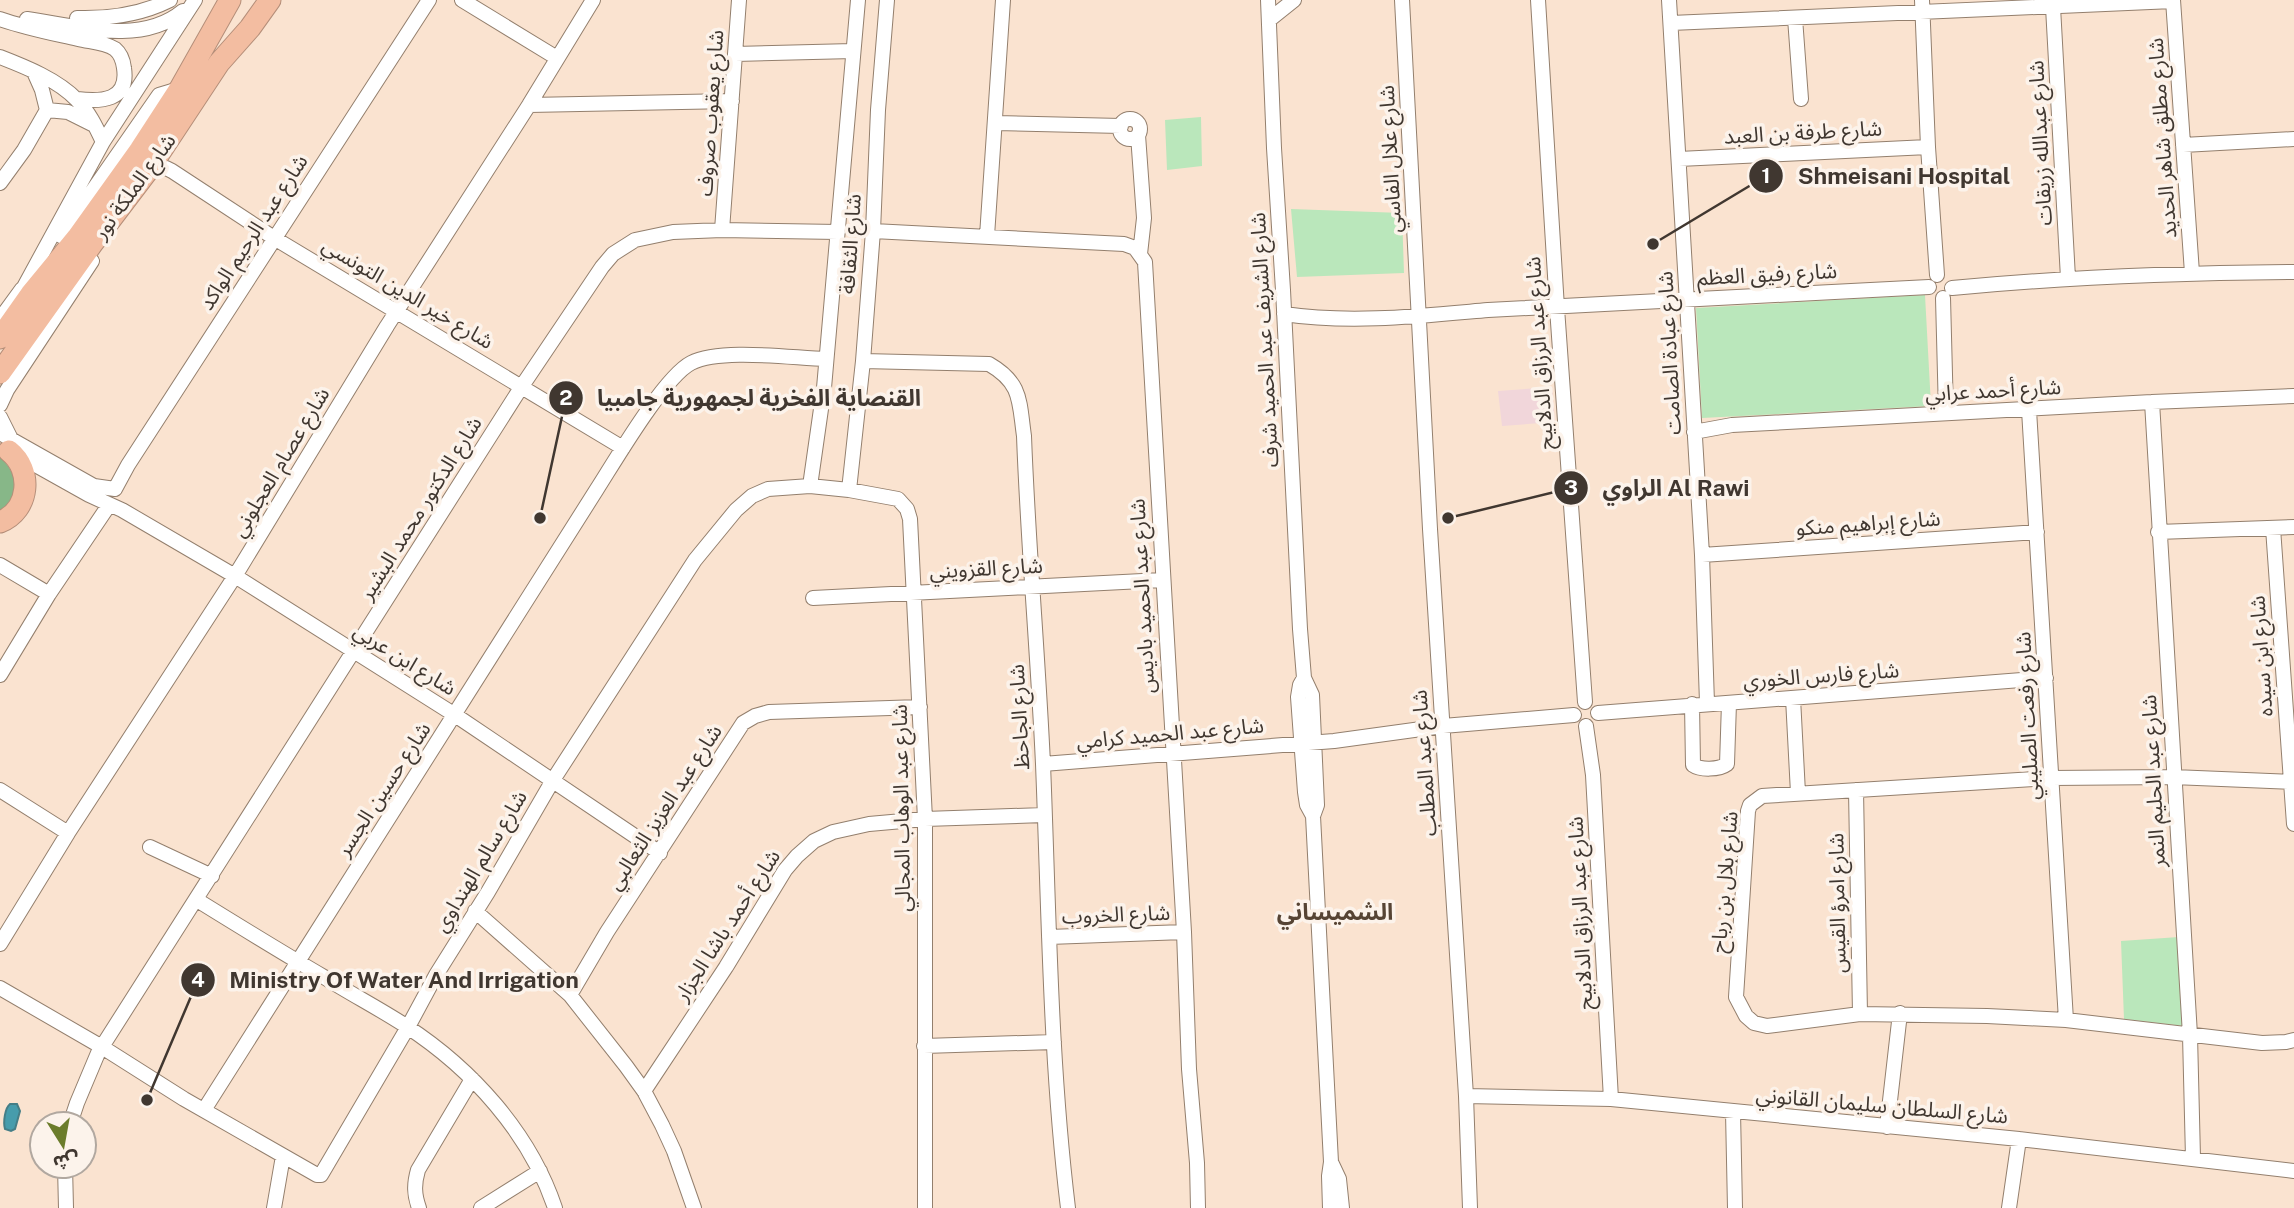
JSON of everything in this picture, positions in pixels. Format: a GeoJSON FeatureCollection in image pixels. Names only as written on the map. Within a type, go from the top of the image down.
{"type":"FeatureCollection","features":[{"type":"Feature","properties":{"kind":"highway","name":"شارع الملكة نور"},"geometry":{"type":"LineString","coordinates":[[0,338],[140,150],[230,0]]}},
{"type":"Feature","properties":{"kind":"highway","name":"شارع الملكة نور"},"geometry":{"type":"LineString","coordinates":[[2,388],[92,244],[149,169],[219,64],[270,0]]}},
{"type":"Feature","properties":{"kind":"highway"},"geometry":{"type":"LineString","coordinates":[[0,522],[6,520],[18,508],[25,492],[25,475],[19,459],[5,442]]}},
{"type":"Feature","properties":{"kind":"street"},"geometry":{"type":"LineString","coordinates":[[0,16],[120,17],[170,0]]}},
{"type":"Feature","properties":{"kind":"street"},"geometry":{"type":"LineString","coordinates":[[0,16],[130,32],[149,29],[173,19],[194,0]]}},
{"type":"Feature","properties":{"kind":"street"},"geometry":{"type":"LineString","coordinates":[[24,287],[103,142],[194,0]]}},
{"type":"Feature","properties":{"kind":"street","name":"شارع عبد الرحيم الواكد"},"geometry":{"type":"LineString","coordinates":[[115,489],[429,0]]}},
{"type":"Feature","properties":{"kind":"street"},"geometry":{"type":"LineString","coordinates":[[462,0],[557,58]]}},
{"type":"Feature","properties":{"kind":"street","name":"شارع عصام العجلوني"},"geometry":{"type":"LineString","coordinates":[[0,944],[66,836],[234,576],[397,310],[593,0]]}},
{"type":"Feature","properties":{"kind":"street","name":"شارع يعقوب صروف"},"geometry":{"type":"LineString","coordinates":[[722,230],[739,0]]}},
{"type":"Feature","properties":{"kind":"street","name":"شارع الثقافة"},"geometry":{"type":"LineString","coordinates":[[810,486],[826,359],[858,0]]}},
{"type":"Feature","properties":{"kind":"street","name":"شارع الثقافة"},"geometry":{"type":"LineString","coordinates":[[849,490],[863,361],[887,0]]}},
{"type":"Feature","properties":{"kind":"street"},"geometry":{"type":"LineString","coordinates":[[987,236],[1003,0]]}},
{"type":"Feature","properties":{"kind":"street","name":"شارع الشريف عبد الحميد شرف"},"geometry":{"type":"LineString","coordinates":[[1268,0],[1304,678],[1298,691],[1308,743],[1305,798],[1313,816],[1331,1162],[1330,1208]]}},
{"type":"Feature","properties":{"kind":"street"},"geometry":{"type":"LineString","coordinates":[[1269,20],[1294,0]]}},
{"type":"Feature","properties":{"kind":"street","name":"شارع علال الفاسي"},"geometry":{"type":"LineString","coordinates":[[1402,0],[1420,316]]}},
{"type":"Feature","properties":{"kind":"street","name":"شارع عبد الرزاق الدلابيح"},"geometry":{"type":"LineString","coordinates":[[1538,0],[1556,308],[1585,702]]}},
{"type":"Feature","properties":{"kind":"street","name":"شارع عبادة الصامت"},"geometry":{"type":"LineString","coordinates":[[1669,0],[1702,555],[1700,703],[1693,765],[1697,768],[1721,768],[1727,764],[1729,703]]}},
{"type":"Feature","properties":{"kind":"street"},"geometry":{"type":"LineString","coordinates":[[1671,23],[1795,18],[1923,6],[2053,7],[2173,1]]}},
{"type":"Feature","properties":{"kind":"street","name":"شارع مطلق شاهر الحديد"},"geometry":{"type":"LineString","coordinates":[[2173,1],[2192,272]]}},
{"type":"Feature","properties":{"kind":"street"},"geometry":{"type":"LineString","coordinates":[[1923,6],[1933,281],[1948,278],[1946,413]]}},
{"type":"Feature","properties":{"kind":"street","name":"شارع عبدالله زريقات"},"geometry":{"type":"LineString","coordinates":[[2053,7],[2068,278]]}},
{"type":"Feature","properties":{"kind":"street"},"geometry":{"type":"LineString","coordinates":[[0,16],[24,27],[99,43],[120,54],[125,74],[118,93],[102,101],[77,99]]}},
{"type":"Feature","properties":{"kind":"street"},"geometry":{"type":"LineString","coordinates":[[1795,18],[1801,99]]}},
{"type":"Feature","properties":{"kind":"street"},"geometry":{"type":"LineString","coordinates":[[735,54],[853,51]]}},
{"type":"Feature","properties":{"kind":"street"},"geometry":{"type":"LineString","coordinates":[[0,57],[34,72],[77,99],[103,142]]}},
{"type":"Feature","properties":{"kind":"street"},"geometry":{"type":"LineString","coordinates":[[0,183],[24,150],[47,110],[43,90],[34,72]]}},
{"type":"Feature","properties":{"kind":"street"},"geometry":{"type":"LineString","coordinates":[[0,319],[159,95],[179,89]]}},
{"type":"Feature","properties":{"kind":"street"},"geometry":{"type":"LineString","coordinates":[[529,105],[732,101]]}},
{"type":"Feature","properties":{"kind":"street"},"geometry":{"type":"LineString","coordinates":[[47,110],[78,115],[96,127]]}},
{"type":"Feature","properties":{"kind":"street","name":"شارع عبد الحميد باديس"},"geometry":{"type":"LineString","coordinates":[[996,123],[1121,126],[1124,136],[1131,138],[1138,135],[1144,218],[1140,254],[1147,273],[1198,1208]]}},
{"type":"Feature","properties":{"kind":"street"},"geometry":{"type":"LineString","coordinates":[[2183,145],[2294,139]]}},
{"type":"Feature","properties":{"kind":"street"},"geometry":{"type":"LineString","coordinates":[[165,144],[164,156],[172,171]]}},
{"type":"Feature","properties":{"kind":"street","name":"شارع طرفة بن العبد"},"geometry":{"type":"LineString","coordinates":[[1679,159],[1928,147]]}},
{"type":"Feature","properties":{"kind":"street"},"geometry":{"type":"LineString","coordinates":[[149,169],[166,168],[172,171]]}},
{"type":"Feature","properties":{"kind":"street","name":"شارع خير الدين التونسي"},"geometry":{"type":"LineString","coordinates":[[172,171],[274,238],[624,448]]}},
{"type":"Feature","properties":{"kind":"street"},"geometry":{"type":"LineString","coordinates":[[873,230],[1124,244],[1135,248],[1140,254]]}},
{"type":"Feature","properties":{"kind":"street","name":"شارع الدكتور محمد البشير"},"geometry":{"type":"LineString","coordinates":[[74,1110],[100,1050],[522,386],[595,276],[613,254],[621,247],[647,236],[673,232],[838,232]]}},
{"type":"Feature","properties":{"kind":"street"},"geometry":{"type":"LineString","coordinates":[[1947,293],[2068,278],[2192,272],[2294,272]]}},
{"type":"Feature","properties":{"kind":"street","name":"شارع رفيق العظم"},"geometry":{"type":"LineString","coordinates":[[1284,314],[1314,319],[1420,316],[1933,281]]}},
{"type":"Feature","properties":{"kind":"street","name":"شارع عبد المطلب"},"geometry":{"type":"LineString","coordinates":[[1420,316],[1470,1208]]}},
{"type":"Feature","properties":{"kind":"street","name":"شارع رفيق العظم"},"geometry":{"type":"LineString","coordinates":[[1285,334],[1314,319]]}},
{"type":"Feature","properties":{"kind":"street","name":"شارع حسين الجسر"},"geometry":{"type":"LineString","coordinates":[[204,1110],[624,448],[667,386],[692,363],[723,356],[826,359]]}},
{"type":"Feature","properties":{"kind":"street","name":"شارع الجاحظ"},"geometry":{"type":"LineString","coordinates":[[863,361],[989,363],[1011,380],[1017,394],[1024,436],[1043,764],[1054,1042],[1068,1208]]}},
{"type":"Feature","properties":{"kind":"street"},"geometry":{"type":"LineString","coordinates":[[0,405],[2,388]]}},
{"type":"Feature","properties":{"kind":"street","name":"شارع أحمد عرابي"},"geometry":{"type":"LineString","coordinates":[[1694,432],[1732,425],[2294,396]]}},
{"type":"Feature","properties":{"kind":"street","name":"شارع عبد الحليم النمر"},"geometry":{"type":"LineString","coordinates":[[2151,402],[2190,1035],[2193,1158]]}},
{"type":"Feature","properties":{"kind":"street","name":"شارع رفعت الصليبي"},"geometry":{"type":"LineString","coordinates":[[2029,410],[2066,1020]]}},
{"type":"Feature","properties":{"kind":"street"},"geometry":{"type":"LineString","coordinates":[[0,417],[5,442],[94,486],[115,489],[116,507],[49,594],[0,675]]}},
{"type":"Feature","properties":{"kind":"street","name":"شارع ابن عربي"},"geometry":{"type":"LineString","coordinates":[[5,442],[234,576],[455,715],[660,853]]}},
{"type":"Feature","properties":{"kind":"street","name":"شارع عبد الوهاب المجالي"},"geometry":{"type":"LineString","coordinates":[[810,486],[898,499],[907,509],[910,519],[925,819],[925,1208]]}},
{"type":"Feature","properties":{"kind":"street","name":"شارع سالم الهنداوي"},"geometry":{"type":"LineString","coordinates":[[0,988],[100,1050],[283,1156],[317,1175],[323,1174],[436,975],[553,780],[695,560],[736,510],[752,496],[768,489],[810,486]]}},
{"type":"Feature","properties":{"kind":"street"},"geometry":{"type":"LineString","coordinates":[[2158,532],[2294,527]]}},
{"type":"Feature","properties":{"kind":"street","name":"شارع ابن سيده"},"geometry":{"type":"LineString","coordinates":[[2273,528],[2294,824]]}},
{"type":"Feature","properties":{"kind":"street","name":"شارع إبراهيم منكو"},"geometry":{"type":"LineString","coordinates":[[1702,555],[2037,532]]}},
{"type":"Feature","properties":{"kind":"street"},"geometry":{"type":"LineString","coordinates":[[0,565],[49,594]]}},
{"type":"Feature","properties":{"kind":"street","name":"شارع القزويني"},"geometry":{"type":"LineString","coordinates":[[813,598],[1162,580]]}},
{"type":"Feature","properties":{"kind":"street","name":"شارع فارس الخوري"},"geometry":{"type":"LineString","coordinates":[[1598,713],[2046,678]]}},
{"type":"Feature","properties":{"kind":"street"},"geometry":{"type":"LineString","coordinates":[[1793,698],[1798,793]]}},
{"type":"Feature","properties":{"kind":"street"},"geometry":{"type":"LineString","coordinates":[[1585,702],[1594,705],[1598,713],[1594,723],[1586,726],[1580,724],[1574,715],[1578,705],[1585,702]]}},
{"type":"Feature","properties":{"kind":"street","name":"شارع عبد العزيز الثعالبي"},"geometry":{"type":"LineString","coordinates":[[570,995],[607,932],[743,723],[769,712],[920,707]]}},
{"type":"Feature","properties":{"kind":"street"},"geometry":{"type":"LineString","coordinates":[[1308,743],[1443,726],[1574,715]]}},
{"type":"Feature","properties":{"kind":"street","name":"شارع عبد الرزاق الدلابيح"},"geometry":{"type":"LineString","coordinates":[[1586,726],[1594,788],[1611,1099]]}},
{"type":"Feature","properties":{"kind":"street","name":"شارع عبد الحميد كرامي"},"geometry":{"type":"LineString","coordinates":[[1043,764],[1308,743]]}},
{"type":"Feature","properties":{"kind":"street","name":"شارع بلال بن رباح"},"geometry":{"type":"LineString","coordinates":[[2292,782],[2051,778],[1762,796],[1749,805],[1748,811],[1736,997],[1746,1016],[1754,1023],[1767,1026],[1860,1014],[1900,1013],[2066,1020],[2262,1042],[2294,1040]]}},
{"type":"Feature","properties":{"kind":"street","name":"شارع امرؤ القيس"},"geometry":{"type":"LineString","coordinates":[[1856,790],[1860,1014]]}},
{"type":"Feature","properties":{"kind":"street"},"geometry":{"type":"LineString","coordinates":[[3,797],[66,836]]}},
{"type":"Feature","properties":{"kind":"street","name":"شارع أحمد باشا الجزار"},"geometry":{"type":"LineString","coordinates":[[645,1091],[785,870],[814,841],[852,827],[925,819],[1044,815]]}},
{"type":"Feature","properties":{"kind":"street"},"geometry":{"type":"LineString","coordinates":[[150,847],[212,876]]}},
{"type":"Feature","properties":{"kind":"street"},"geometry":{"type":"LineString","coordinates":[[197,900],[408,1027],[456,1063],[510,1124],[540,1171],[555,1208]]}},
{"type":"Feature","properties":{"kind":"street"},"geometry":{"type":"LineString","coordinates":[[475,911],[570,995],[645,1091],[674,1151],[694,1208]]}},
{"type":"Feature","properties":{"kind":"street","name":"شارع الخروب"},"geometry":{"type":"LineString","coordinates":[[1049,937],[1184,932]]}},
{"type":"Feature","properties":{"kind":"street","name":"شارع سالم الهنداوي"},"geometry":{"type":"LineString","coordinates":[[0,997],[100,1050]]}},
{"type":"Feature","properties":{"kind":"street"},"geometry":{"type":"LineString","coordinates":[[1886,1127],[1900,1013]]}},
{"type":"Feature","properties":{"kind":"street"},"geometry":{"type":"LineString","coordinates":[[924,1046],[1054,1042]]}},
{"type":"Feature","properties":{"kind":"street"},"geometry":{"type":"LineString","coordinates":[[419,1208],[414,1182],[418,1170],[472,1079]]}},
{"type":"Feature","properties":{"kind":"street","name":"شارع السلطان سليمان القانوني"},"geometry":{"type":"LineString","coordinates":[[1465,1096],[1611,1099],[2019,1139],[2294,1171]]}},
{"type":"Feature","properties":{"kind":"street"},"geometry":{"type":"LineString","coordinates":[[1733,1112],[1735,1208]]}},
{"type":"Feature","properties":{"kind":"street"},"geometry":{"type":"LineString","coordinates":[[2009,1208],[2019,1139]]}},
{"type":"Feature","properties":{"kind":"street"},"geometry":{"type":"LineString","coordinates":[[274,1208],[283,1156]]}},
{"type":"Feature","properties":{"kind":"street","name":"شارع الشريف عبد الحميد شرف"},"geometry":{"type":"LineString","coordinates":[[1331,1162],[1339,1179],[1342,1208]]}},
{"type":"Feature","properties":{"kind":"street"},"geometry":{"type":"LineString","coordinates":[[481,1208],[540,1171]]}},
{"type":"Feature","properties":{"kind":"street"},"geometry":{"type":"LineString","coordinates":[[65,1180],[66,1208]]}},
{"type":"Feature","properties":{"kind":"shaded area"},"geometry":{"type":"Polygon","coordinates":[[[1552,387],[1555,422],[1502,426],[1498,391],[1552,387]]]}},
{"type":"Feature","properties":{"kind":"green space"},"geometry":{"type":"Polygon","coordinates":[[[1201,117],[1202,166],[1167,170],[1165,120],[1201,117]]]}},
{"type":"Feature","properties":{"kind":"green space"},"geometry":{"type":"Polygon","coordinates":[[[1291,209],[1402,213],[1404,273],[1297,277],[1291,209]]]}},
{"type":"Feature","properties":{"kind":"green space"},"geometry":{"type":"Polygon","coordinates":[[[1925,295],[1931,406],[1702,418],[1696,308],[1925,295]]]}},
{"type":"Feature","properties":{"kind":"green space"},"geometry":{"type":"Polygon","coordinates":[[[0,456],[14,478],[15,492],[0,513],[0,456]]]}},
{"type":"Feature","properties":{"kind":"green space"},"geometry":{"type":"Polygon","coordinates":[[[2179,937],[2184,1026],[2124,1019],[2121,941],[2179,937]]]}},
{"type":"Feature","properties":{"kind":"water"},"geometry":{"type":"Polygon","coordinates":[[[10,1104],[17,1104],[20,1111],[15,1129],[11,1131],[5,1129],[4,1123],[10,1104]]]}},
{"type":"Feature","properties":{"kind":"place","name":"Shmeisani Hospital"},"geometry":{"type":"Point","coordinates":[1653,244]}},
{"type":"Feature","properties":{"kind":"place","name":"القنصاية الفخرية لجمهورية جامبيا"},"geometry":{"type":"Point","coordinates":[540,518]}},
{"type":"Feature","properties":{"kind":"place","name":"الراوي Al Rawi"},"geometry":{"type":"Point","coordinates":[1448,518]}},
{"type":"Feature","properties":{"kind":"place","name":"Ministry Of Water And Irrigation"},"geometry":{"type":"Point","coordinates":[147,1100]}},
{"type":"Feature","properties":{"kind":"district","name":"الشميساني"},"geometry":{"type":"Point","coordinates":[1335,911]}}]}
